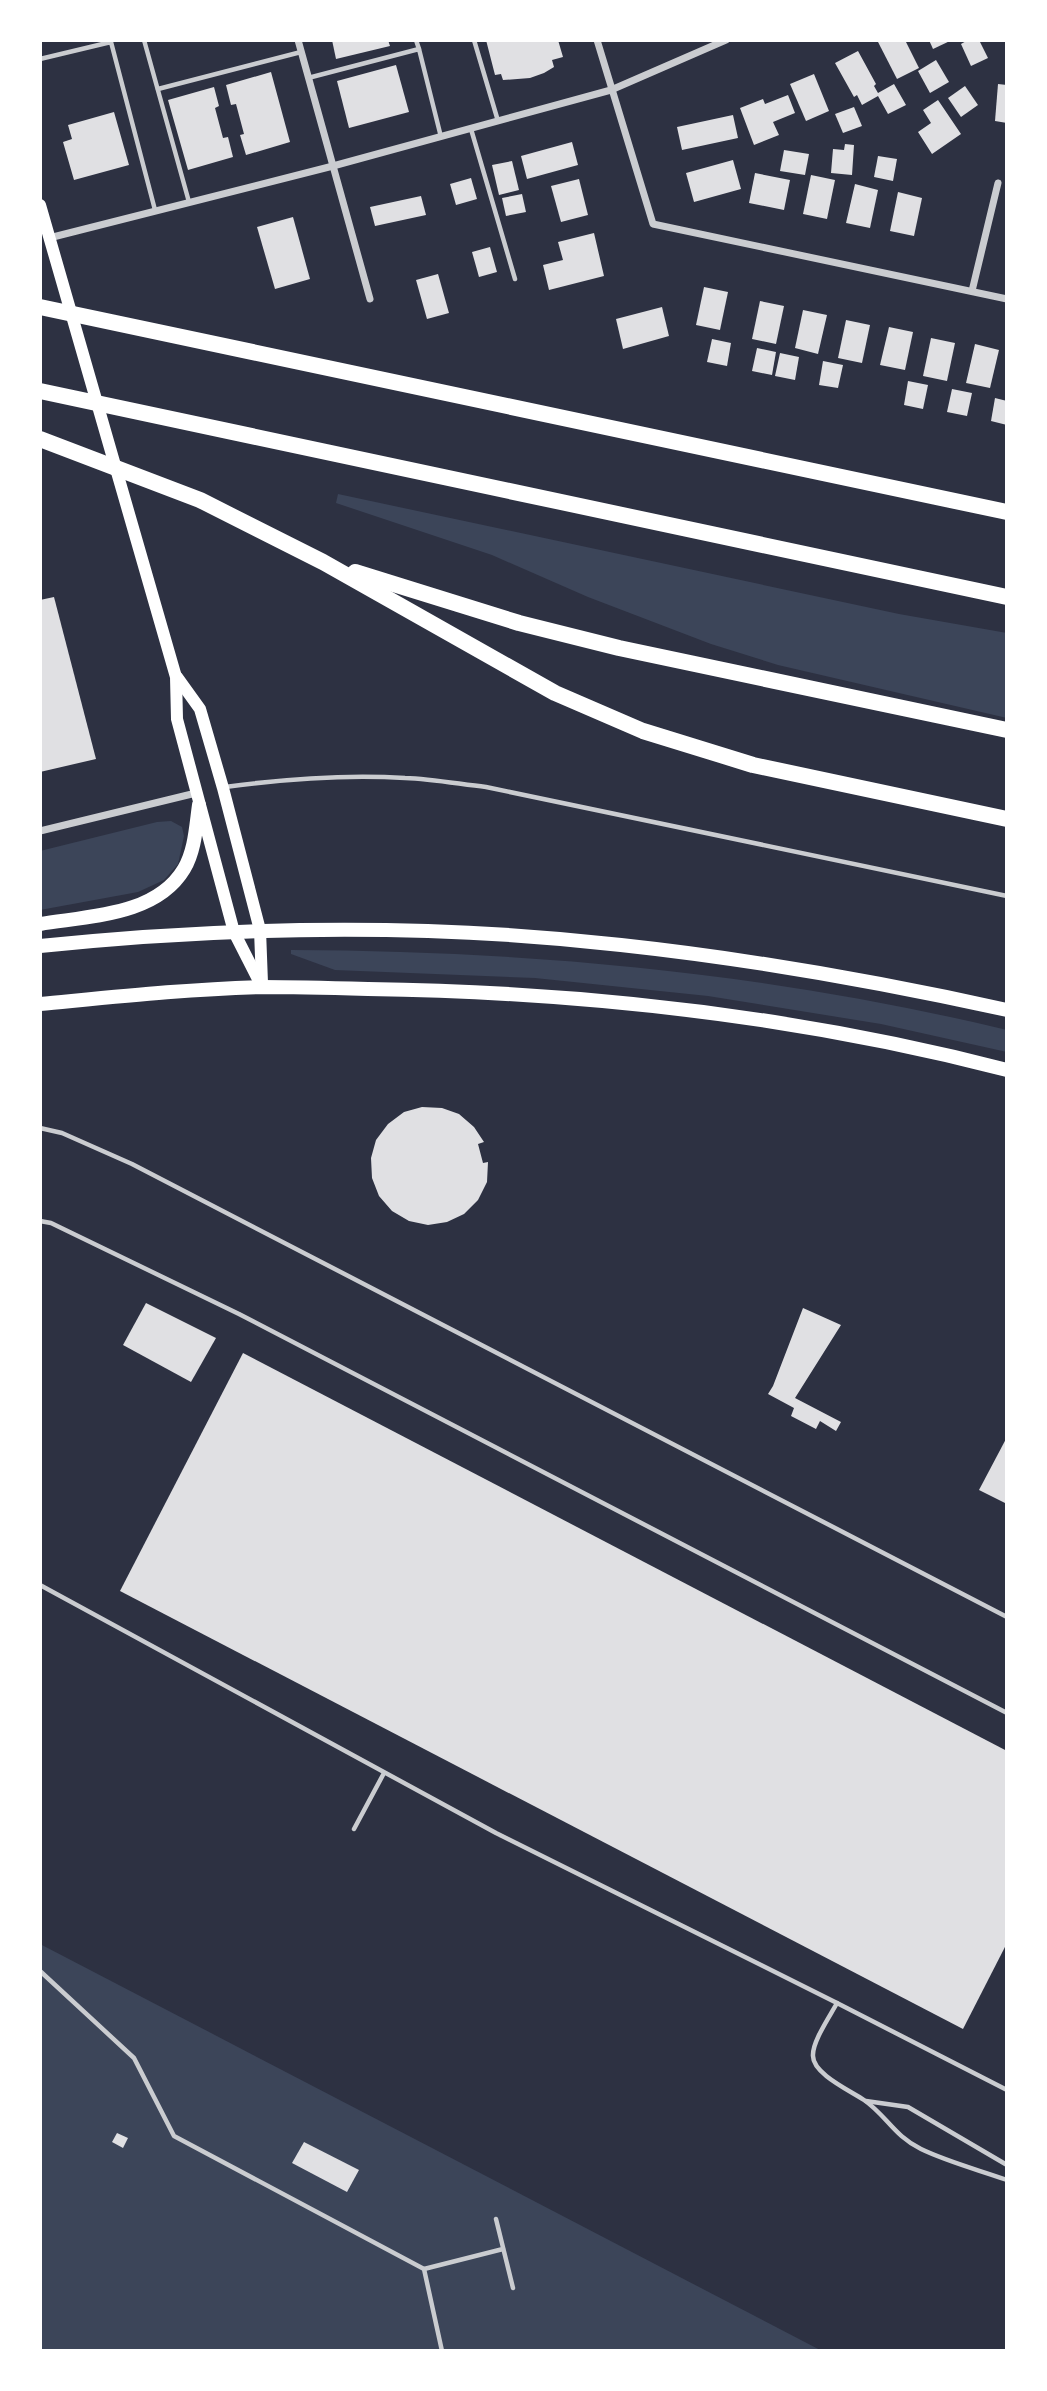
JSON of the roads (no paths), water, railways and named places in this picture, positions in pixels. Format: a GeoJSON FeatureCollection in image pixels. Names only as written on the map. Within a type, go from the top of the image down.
{"type":"FeatureCollection","features":[{"type":"Feature","properties":{"kind":"highway"},"geometry":{"type":"LineString","coordinates":[[40,307],[1007,512]]}},
{"type":"Feature","properties":{"kind":"highway"},"geometry":{"type":"LineString","coordinates":[[40,391],[1007,597]]}},
{"type":"Feature","properties":{"kind":"highway"},"geometry":{"type":"LineString","coordinates":[[40,439],[200,500],[323,562],[555,692],[643,731],[754,765],[1007,819]]}},
{"type":"Feature","properties":{"kind":"highway"},"geometry":{"type":"LineString","coordinates":[[323,562],[519,623],[619,649],[1007,730]]}},
{"type":"Feature","properties":{"kind":"main road"},"geometry":{"type":"LineString","coordinates":[[40,205],[176,677],[177,719],[234,932],[262,987]]}},
{"type":"Feature","properties":{"kind":"main road"},"geometry":{"type":"LineString","coordinates":[[176,677],[200,709],[223,788],[260,930],[262,987]]}},
{"type":"Feature","properties":{"kind":"main road"},"geometry":{"type":"LineString","coordinates":[[40,923],[125,909],[170,889],[186,867],[198,799]]}},
{"type":"Feature","properties":{"kind":"main road"},"geometry":{"type":"LineString","coordinates":[[40,946],[152,935],[260,930],[429,932],[621,945],[784,968],[907,989],[1007,1010]]}},
{"type":"Feature","properties":{"kind":"main road"},"geometry":{"type":"LineString","coordinates":[[40,1004],[129,995],[262,987],[478,992],[606,1001],[709,1013],[837,1032],[1007,1070]]}},
{"type":"Feature","properties":{"kind":"street"},"geometry":{"type":"LineString","coordinates":[[298,40],[370,299]]}},
{"type":"Feature","properties":{"kind":"street"},"geometry":{"type":"LineString","coordinates":[[597,40],[653,225],[1007,299]]}},
{"type":"Feature","properties":{"kind":"street"},"geometry":{"type":"LineString","coordinates":[[50,238],[333,166],[611,90],[726,40]]}},
{"type":"Feature","properties":{"kind":"street"},"geometry":{"type":"LineString","coordinates":[[972,291],[998,183]]}},
{"type":"Feature","properties":{"kind":"street"},"geometry":{"type":"LineString","coordinates":[[40,831],[198,799]]}},
{"type":"Feature","properties":{"kind":"lane"},"geometry":{"type":"LineString","coordinates":[[144,40],[189,202]]}},
{"type":"Feature","properties":{"kind":"lane"},"geometry":{"type":"LineString","coordinates":[[416,40],[441,136]]}},
{"type":"Feature","properties":{"kind":"lane"},"geometry":{"type":"LineString","coordinates":[[474,40],[498,121]]}},
{"type":"Feature","properties":{"kind":"lane"},"geometry":{"type":"LineString","coordinates":[[40,59],[111,42],[155,211]]}},
{"type":"Feature","properties":{"kind":"lane"},"geometry":{"type":"LineString","coordinates":[[309,78],[419,49]]}},
{"type":"Feature","properties":{"kind":"lane"},"geometry":{"type":"LineString","coordinates":[[158,89],[301,52]]}},
{"type":"Feature","properties":{"kind":"lane"},"geometry":{"type":"LineString","coordinates":[[471,128],[515,279]]}},
{"type":"Feature","properties":{"kind":"lane"},"geometry":{"type":"LineString","coordinates":[[223,788],[272,781],[404,778],[486,787],[1007,896]]}},
{"type":"Feature","properties":{"kind":"lane"},"geometry":{"type":"LineString","coordinates":[[40,1128],[62,1133],[132,1164],[1007,1617]]}},
{"type":"Feature","properties":{"kind":"lane"},"geometry":{"type":"LineString","coordinates":[[40,1221],[51,1223],[239,1314],[1007,1713]]}},
{"type":"Feature","properties":{"kind":"lane"},"geometry":{"type":"LineString","coordinates":[[40,1586],[496,1833],[1007,2090]]}},
{"type":"Feature","properties":{"kind":"lane"},"geometry":{"type":"LineString","coordinates":[[354,1829],[384,1773]]}},
{"type":"Feature","properties":{"kind":"lane"},"geometry":{"type":"LineString","coordinates":[[40,1971],[134,2058],[173,2136],[424,2269],[503,2249]]}},
{"type":"Feature","properties":{"kind":"lane"},"geometry":{"type":"LineString","coordinates":[[837,2003],[814,2048],[812,2059],[817,2067],[840,2086],[866,2101],[899,2136],[921,2150],[1007,2180]]}},
{"type":"Feature","properties":{"kind":"lane"},"geometry":{"type":"LineString","coordinates":[[866,2101],[908,2108],[1007,2165]]}},
{"type":"Feature","properties":{"kind":"lane"},"geometry":{"type":"LineString","coordinates":[[496,2219],[513,2288]]}},
{"type":"Feature","properties":{"kind":"lane"},"geometry":{"type":"LineString","coordinates":[[424,2269],[442,2351]]}}]}
